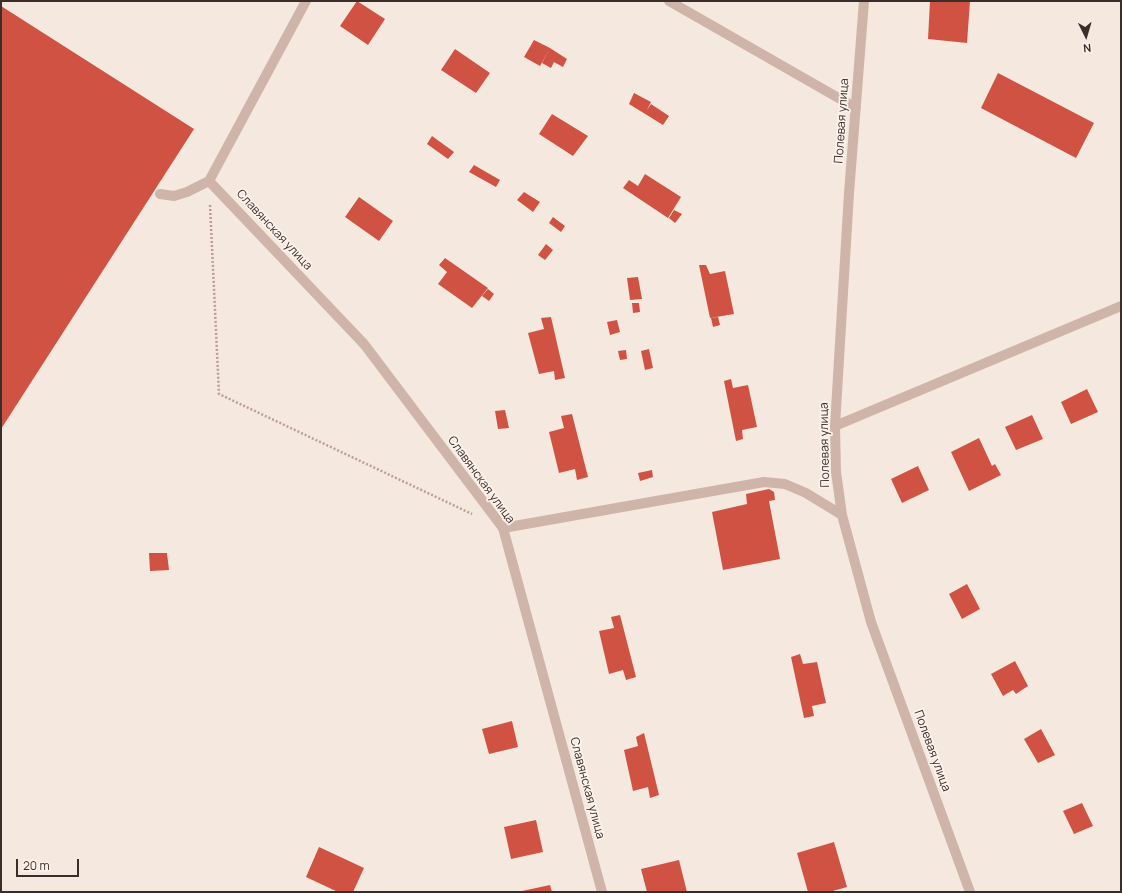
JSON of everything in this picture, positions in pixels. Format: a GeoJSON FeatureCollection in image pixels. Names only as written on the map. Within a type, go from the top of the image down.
{"type":"FeatureCollection","features":[{"type":"Feature","properties":{"kind":"street"},"geometry":{"type":"LineString","coordinates":[[160,194],[174,196],[187,192],[209,181],[306,1]]}},
{"type":"Feature","properties":{"kind":"street"},"geometry":{"type":"LineString","coordinates":[[669,1],[856,108]]}},
{"type":"Feature","properties":{"kind":"street","name":"Полевая улица"},"geometry":{"type":"LineString","coordinates":[[864,1],[836,426],[836,472],[842,515],[871,622],[970,892]]}},
{"type":"Feature","properties":{"kind":"street","name":"Славянская улица"},"geometry":{"type":"LineString","coordinates":[[209,181],[364,344],[503,528],[602,892]]}},
{"type":"Feature","properties":{"kind":"street"},"geometry":{"type":"LineString","coordinates":[[836,426],[1121,306]]}},
{"type":"Feature","properties":{"kind":"street"},"geometry":{"type":"LineString","coordinates":[[503,528],[764,482],[785,484],[806,493],[842,515]]}},
{"type":"Feature","properties":{"kind":"path"},"geometry":{"type":"LineString","coordinates":[[209,181],[219,394],[475,515]]}},
{"type":"Feature","properties":{"kind":"building"},"geometry":{"type":"Polygon","coordinates":[[[357,1],[385,19],[368,45],[340,26],[357,1]]]}},
{"type":"Feature","properties":{"kind":"building"},"geometry":{"type":"Polygon","coordinates":[[[930,1],[970,1],[967,43],[928,39],[930,1]]]}},
{"type":"Feature","properties":{"kind":"building"},"geometry":{"type":"Polygon","coordinates":[[[1,6],[194,129],[1,429],[1,6]]]}},
{"type":"Feature","properties":{"kind":"building"},"geometry":{"type":"Polygon","coordinates":[[[534,40],[550,48],[540,66],[524,57],[534,40]]]}},
{"type":"Feature","properties":{"kind":"building"},"geometry":{"type":"Polygon","coordinates":[[[550,48],[567,59],[563,67],[554,62],[551,68],[542,63],[550,48]]]}},
{"type":"Feature","properties":{"kind":"building"},"geometry":{"type":"Polygon","coordinates":[[[455,49],[490,73],[476,93],[441,70],[455,49]]]}},
{"type":"Feature","properties":{"kind":"building"},"geometry":{"type":"Polygon","coordinates":[[[998,73],[1094,123],[1076,158],[981,108],[998,73]]]}},
{"type":"Feature","properties":{"kind":"building"},"geometry":{"type":"Polygon","coordinates":[[[634,93],[651,102],[647,110],[651,104],[669,116],[663,125],[629,104],[634,93]]]}},
{"type":"Feature","properties":{"kind":"building"},"geometry":{"type":"Polygon","coordinates":[[[552,114],[588,136],[573,156],[539,134],[552,114]]]}},
{"type":"Feature","properties":{"kind":"building"},"geometry":{"type":"Polygon","coordinates":[[[432,136],[454,152],[448,159],[427,144],[432,136]]]}},
{"type":"Feature","properties":{"kind":"building"},"geometry":{"type":"Polygon","coordinates":[[[474,165],[500,180],[496,187],[469,172],[474,165]]]}},
{"type":"Feature","properties":{"kind":"building"},"geometry":{"type":"Polygon","coordinates":[[[645,174],[681,197],[668,218],[623,188],[629,180],[638,186],[645,174]]]}},
{"type":"Feature","properties":{"kind":"building"},"geometry":{"type":"Polygon","coordinates":[[[524,192],[540,202],[533,212],[517,200],[524,192]]]}},
{"type":"Feature","properties":{"kind":"building"},"geometry":{"type":"Polygon","coordinates":[[[359,197],[393,221],[379,241],[345,217],[359,197]]]}},
{"type":"Feature","properties":{"kind":"building"},"geometry":{"type":"Polygon","coordinates":[[[674,210],[682,214],[675,223],[669,218],[674,210]]]}},
{"type":"Feature","properties":{"kind":"building"},"geometry":{"type":"Polygon","coordinates":[[[553,217],[565,226],[561,232],[549,223],[553,217]]]}},
{"type":"Feature","properties":{"kind":"building"},"geometry":{"type":"Polygon","coordinates":[[[546,244],[553,250],[545,260],[538,255],[546,244]]]}},
{"type":"Feature","properties":{"kind":"building"},"geometry":{"type":"Polygon","coordinates":[[[445,258],[488,288],[472,308],[438,284],[447,272],[439,265],[445,258]]]}},
{"type":"Feature","properties":{"kind":"building"},"geometry":{"type":"Polygon","coordinates":[[[699,265],[706,265],[710,274],[725,271],[734,314],[710,318],[699,265]]]}},
{"type":"Feature","properties":{"kind":"building"},"geometry":{"type":"Polygon","coordinates":[[[638,277],[642,299],[630,300],[627,278],[638,277]]]}},
{"type":"Feature","properties":{"kind":"building"},"geometry":{"type":"Polygon","coordinates":[[[488,289],[494,294],[489,301],[482,296],[488,289]]]}},
{"type":"Feature","properties":{"kind":"building"},"geometry":{"type":"Polygon","coordinates":[[[632,303],[639,303],[640,312],[633,313],[632,303]]]}},
{"type":"Feature","properties":{"kind":"building"},"geometry":{"type":"Polygon","coordinates":[[[551,317],[565,378],[555,380],[554,371],[539,374],[528,333],[544,329],[541,318],[551,317]]]}},
{"type":"Feature","properties":{"kind":"building"},"geometry":{"type":"Polygon","coordinates":[[[718,317],[720,325],[713,327],[711,318],[718,317]]]}},
{"type":"Feature","properties":{"kind":"building"},"geometry":{"type":"Polygon","coordinates":[[[617,320],[620,332],[610,335],[607,322],[617,320]]]}},
{"type":"Feature","properties":{"kind":"building"},"geometry":{"type":"Polygon","coordinates":[[[649,349],[653,368],[645,370],[641,351],[649,349]]]}},
{"type":"Feature","properties":{"kind":"building"},"geometry":{"type":"Polygon","coordinates":[[[626,350],[627,359],[620,360],[618,351],[626,350]]]}},
{"type":"Feature","properties":{"kind":"building"},"geometry":{"type":"Polygon","coordinates":[[[731,379],[733,388],[748,385],[757,427],[742,430],[743,439],[736,441],[724,381],[731,379]]]}},
{"type":"Feature","properties":{"kind":"building"},"geometry":{"type":"Polygon","coordinates":[[[1087,389],[1098,412],[1071,424],[1061,402],[1087,389]]]}},
{"type":"Feature","properties":{"kind":"building"},"geometry":{"type":"Polygon","coordinates":[[[505,410],[509,428],[498,429],[495,411],[505,410]]]}},
{"type":"Feature","properties":{"kind":"building"},"geometry":{"type":"Polygon","coordinates":[[[572,414],[588,477],[577,480],[575,469],[559,473],[549,432],[564,428],[561,416],[572,414]]]}},
{"type":"Feature","properties":{"kind":"building"},"geometry":{"type":"Polygon","coordinates":[[[1032,415],[1043,439],[1016,450],[1005,427],[1032,415]]]}},
{"type":"Feature","properties":{"kind":"building"},"geometry":{"type":"Polygon","coordinates":[[[979,438],[992,466],[995,464],[1001,475],[969,491],[951,452],[979,438]]]}},
{"type":"Feature","properties":{"kind":"building"},"geometry":{"type":"Polygon","coordinates":[[[918,466],[929,490],[902,503],[891,479],[918,466]]]}},
{"type":"Feature","properties":{"kind":"building"},"geometry":{"type":"Polygon","coordinates":[[[652,470],[653,477],[640,481],[638,473],[652,470]]]}},
{"type":"Feature","properties":{"kind":"building"},"geometry":{"type":"Polygon","coordinates":[[[769,489],[774,492],[775,500],[769,501],[780,559],[723,570],[712,512],[747,504],[746,494],[769,489]]]}},
{"type":"Feature","properties":{"kind":"building"},"geometry":{"type":"Polygon","coordinates":[[[149,553],[167,553],[169,570],[150,571],[149,553]]]}},
{"type":"Feature","properties":{"kind":"building"},"geometry":{"type":"Polygon","coordinates":[[[967,584],[980,609],[962,619],[949,594],[967,584]]]}},
{"type":"Feature","properties":{"kind":"building"},"geometry":{"type":"Polygon","coordinates":[[[620,615],[636,677],[626,680],[623,670],[609,674],[599,631],[614,628],[611,617],[620,615]]]}},
{"type":"Feature","properties":{"kind":"building"},"geometry":{"type":"Polygon","coordinates":[[[800,654],[803,664],[817,662],[826,703],[812,706],[814,716],[804,718],[791,657],[800,654]]]}},
{"type":"Feature","properties":{"kind":"building"},"geometry":{"type":"Polygon","coordinates":[[[1015,661],[1028,686],[1016,694],[1013,690],[1003,696],[991,674],[1015,661]]]}},
{"type":"Feature","properties":{"kind":"building"},"geometry":{"type":"Polygon","coordinates":[[[512,721],[518,747],[489,754],[482,729],[512,721]]]}},
{"type":"Feature","properties":{"kind":"building"},"geometry":{"type":"Polygon","coordinates":[[[1041,729],[1055,755],[1038,763],[1024,739],[1041,729]]]}},
{"type":"Feature","properties":{"kind":"building"},"geometry":{"type":"Polygon","coordinates":[[[644,733],[659,795],[650,798],[648,787],[633,791],[624,750],[638,746],[636,737],[644,733]]]}},
{"type":"Feature","properties":{"kind":"building"},"geometry":{"type":"Polygon","coordinates":[[[1082,803],[1093,826],[1074,834],[1063,811],[1082,803]]]}},
{"type":"Feature","properties":{"kind":"building"},"geometry":{"type":"Polygon","coordinates":[[[536,820],[543,852],[511,859],[504,827],[536,820]]]}},
{"type":"Feature","properties":{"kind":"building"},"geometry":{"type":"Polygon","coordinates":[[[834,842],[847,887],[829,892],[808,892],[797,853],[834,842]]]}},
{"type":"Feature","properties":{"kind":"building"},"geometry":{"type":"Polygon","coordinates":[[[319,847],[364,868],[353,892],[338,892],[306,877],[319,847]]]}},
{"type":"Feature","properties":{"kind":"building"},"geometry":{"type":"Polygon","coordinates":[[[679,860],[687,892],[647,892],[641,869],[679,860]]]}},
{"type":"Feature","properties":{"kind":"building"},"geometry":{"type":"Polygon","coordinates":[[[550,885],[552,892],[522,892],[522,891],[550,885]]]}}]}
